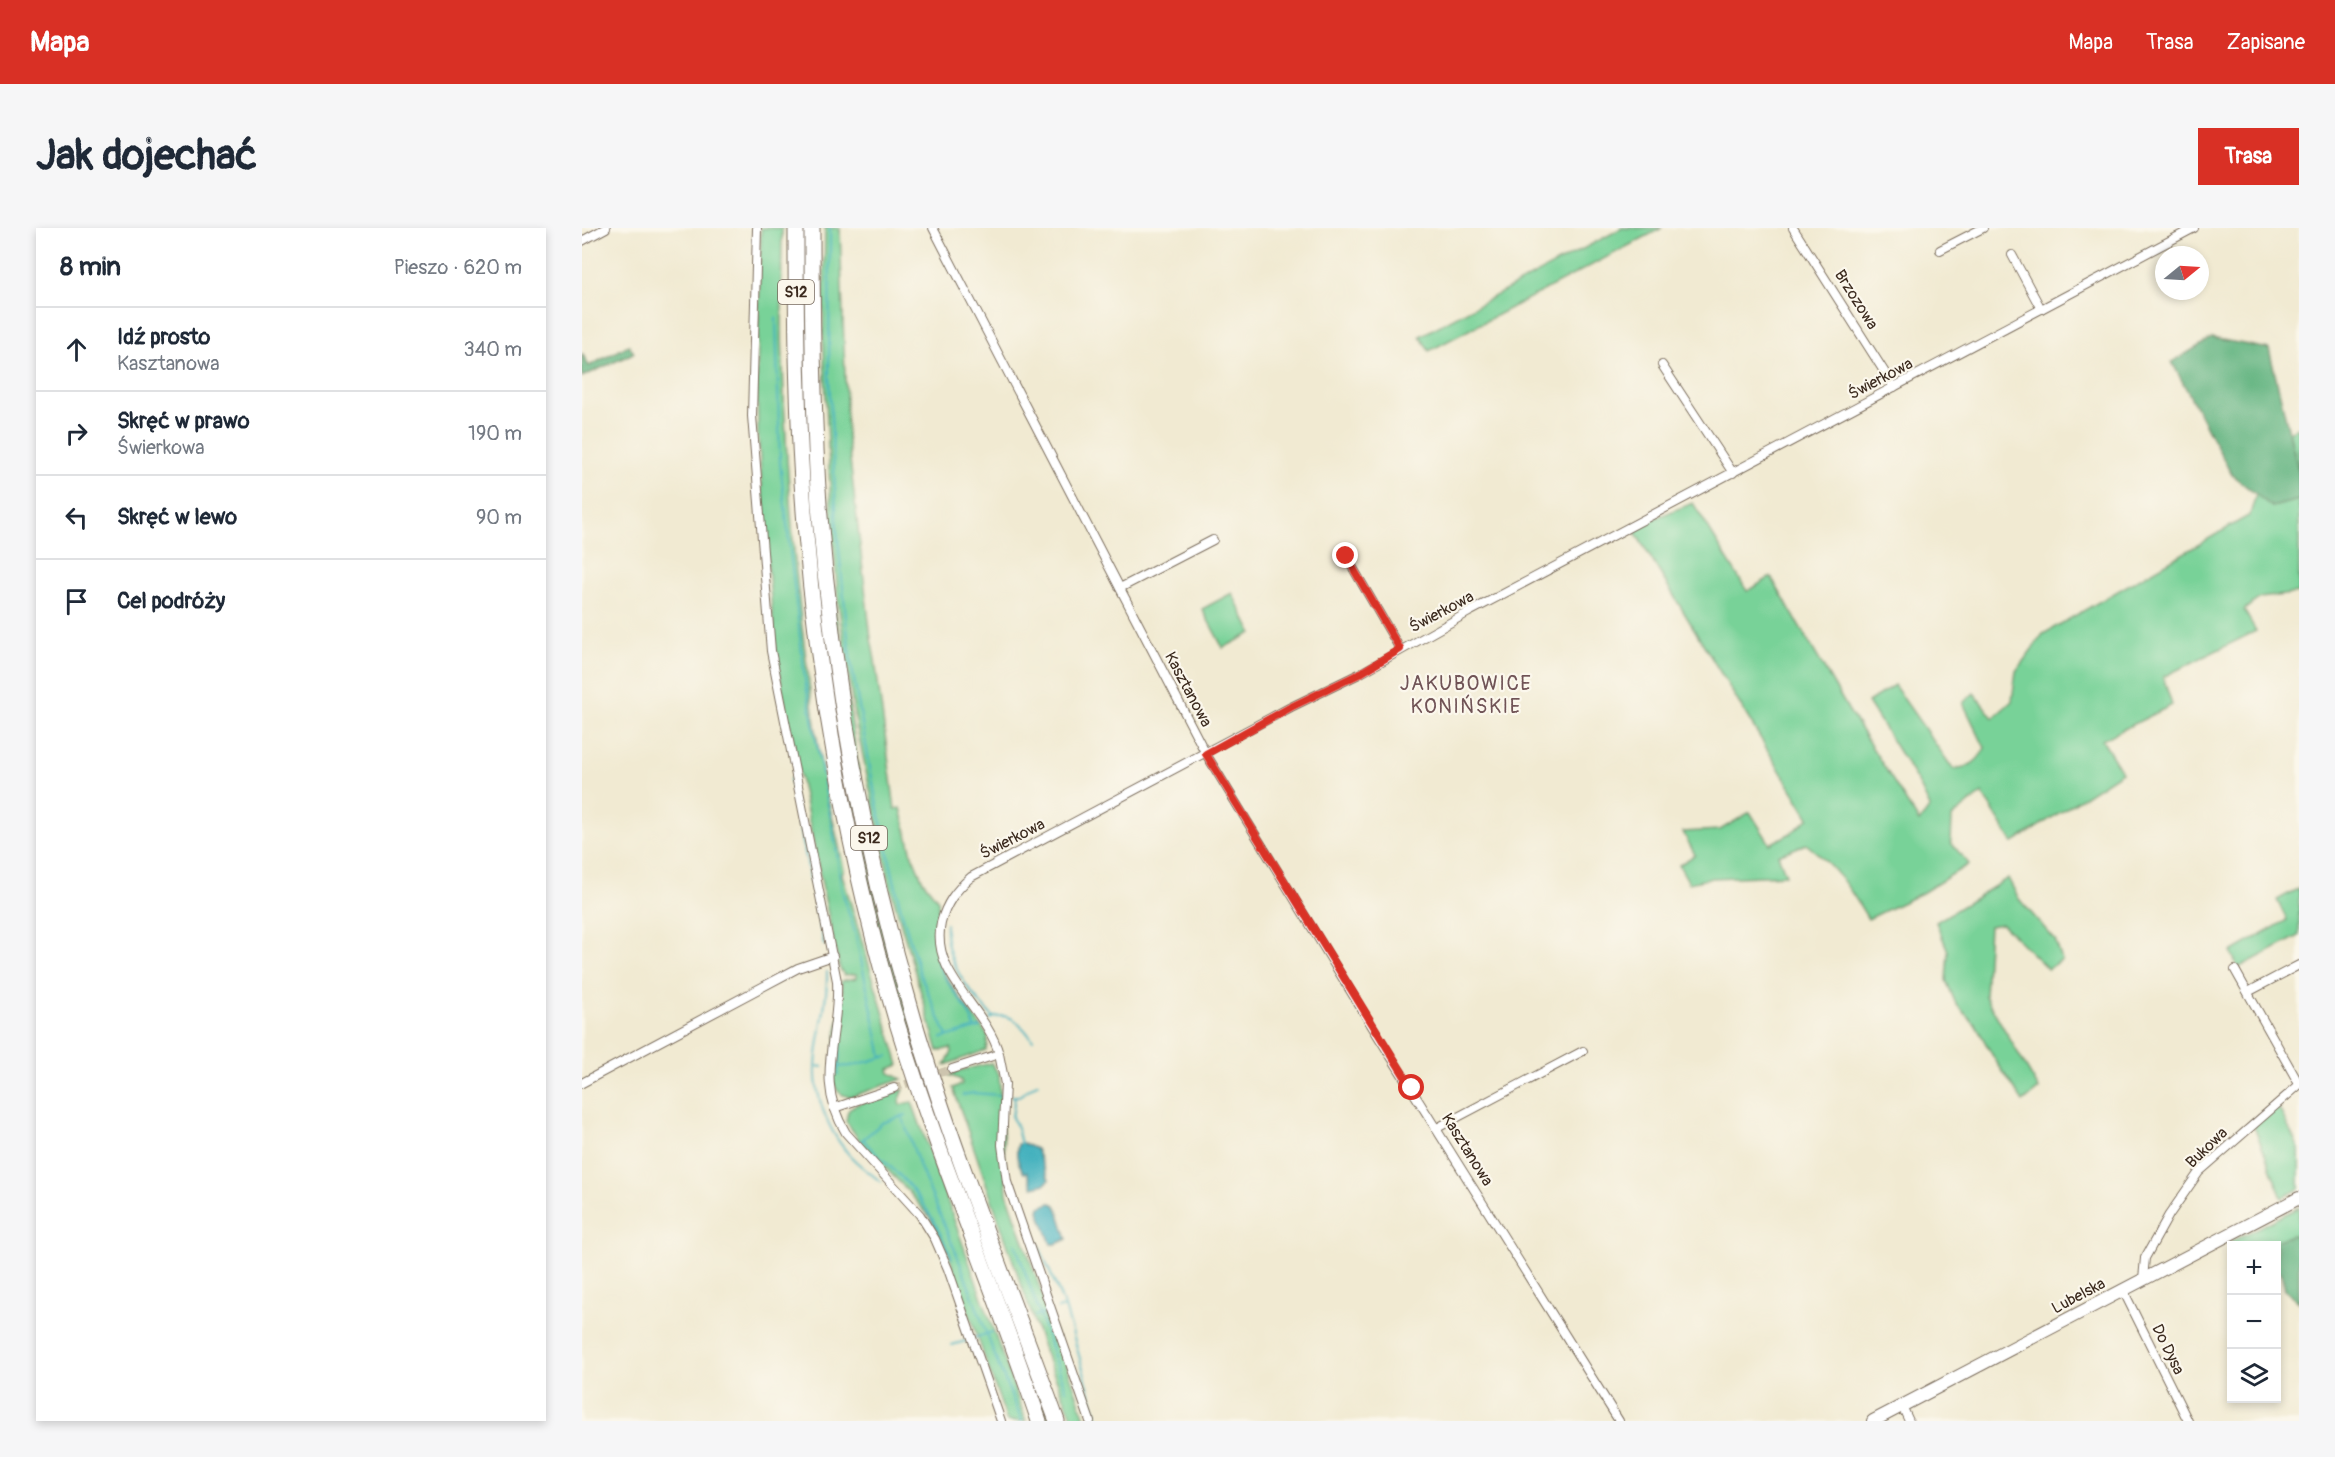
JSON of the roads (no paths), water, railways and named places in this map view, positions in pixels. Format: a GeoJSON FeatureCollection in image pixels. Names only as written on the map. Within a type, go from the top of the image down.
{"type":"FeatureCollection","features":[{"type":"Feature","properties":{"kind":"highway","name":"S12"},"geometry":{"type":"LineString","coordinates":[[796,228],[797,367],[805,522],[820,656],[849,822],[891,999],[916,1081],[1040,1421]]}},
{"type":"Feature","properties":{"kind":"highway","name":"S12"},"geometry":{"type":"LineString","coordinates":[[812,228],[813,388],[819,509],[836,652],[860,798],[899,964],[931,1076],[1057,1421]]}},
{"type":"Feature","properties":{"kind":"street"},"geometry":{"type":"LineString","coordinates":[[582,241],[606,228]]}},
{"type":"Feature","properties":{"kind":"street"},"geometry":{"type":"LineString","coordinates":[[757,228],[752,416],[771,651],[837,981],[837,1010],[828,1075],[834,1108],[842,1126],[854,1143],[910,1204],[935,1239],[948,1269],[1001,1421]]}},
{"type":"Feature","properties":{"kind":"street","name":"Kasztanowa"},"geometry":{"type":"LineString","coordinates":[[933,228],[1206,754],[1619,1421]]}},
{"type":"Feature","properties":{"kind":"street","name":"Brzozowa"},"geometry":{"type":"LineString","coordinates":[[1793,228],[1894,387]]}},
{"type":"Feature","properties":{"kind":"street"},"geometry":{"type":"LineString","coordinates":[[1940,250],[1983,228]]}},
{"type":"Feature","properties":{"kind":"street","name":"Świerkowa"},"geometry":{"type":"LineString","coordinates":[[999,1053],[990,1031],[949,972],[943,960],[939,934],[948,903],[958,889],[987,868],[1291,707],[1359,674],[1400,649],[2194,228]]}},
{"type":"Feature","properties":{"kind":"street"},"geometry":{"type":"LineString","coordinates":[[2012,255],[2041,309]]}},
{"type":"Feature","properties":{"kind":"street"},"geometry":{"type":"LineString","coordinates":[[1662,365],[1733,473]]}},
{"type":"Feature","properties":{"kind":"street"},"geometry":{"type":"LineString","coordinates":[[1120,588],[1213,540]]}},
{"type":"Feature","properties":{"kind":"street"},"geometry":{"type":"LineString","coordinates":[[1346,556],[1400,649]]}},
{"type":"Feature","properties":{"kind":"street"},"geometry":{"type":"LineString","coordinates":[[582,1083],[798,968],[833,956]]}},
{"type":"Feature","properties":{"kind":"street"},"geometry":{"type":"LineString","coordinates":[[2248,992],[2299,964]]}},
{"type":"Feature","properties":{"kind":"street","name":"Bukowa"},"geometry":{"type":"LineString","coordinates":[[2143,1279],[2145,1258],[2169,1215],[2199,1172],[2299,1084],[2235,970]]}},
{"type":"Feature","properties":{"kind":"street"},"geometry":{"type":"LineString","coordinates":[[1437,1128],[1583,1051]]}},
{"type":"Feature","properties":{"kind":"street"},"geometry":{"type":"LineString","coordinates":[[952,1069],[999,1053],[1005,1084],[1002,1145],[1007,1182],[1090,1421]]}},
{"type":"Feature","properties":{"kind":"street"},"geometry":{"type":"LineString","coordinates":[[834,1108],[894,1088]]}},
{"type":"Feature","properties":{"kind":"street","name":"Lubelska"},"geometry":{"type":"LineString","coordinates":[[1873,1421],[2299,1198]]}},
{"type":"Feature","properties":{"kind":"street","name":"Do Dysa"},"geometry":{"type":"LineString","coordinates":[[2123,1290],[2188,1421]]}},
{"type":"Feature","properties":{"kind":"street"},"geometry":{"type":"LineString","coordinates":[[1902,1406],[1909,1421]]}},
{"type":"Feature","properties":{"kind":"water"},"geometry":{"type":"Polygon","coordinates":[[[1022,1143],[1036,1149],[1049,1180],[1045,1184],[1033,1187],[1027,1172],[1024,1173],[1017,1152],[1018,1144],[1022,1143]]]}},
{"type":"Feature","properties":{"kind":"water"},"geometry":{"type":"Polygon","coordinates":[[[1050,1203],[1057,1207],[1067,1239],[1056,1244],[1051,1244],[1039,1211],[1040,1207],[1050,1203]]]}},
{"type":"Feature","properties":{"kind":"waterway"},"geometry":{"type":"LineString","coordinates":[[830,228],[829,376],[837,529],[850,657],[876,800],[901,910],[920,974],[947,1036]]}},
{"type":"Feature","properties":{"kind":"waterway"},"geometry":{"type":"LineString","coordinates":[[776,318],[780,463],[805,680],[837,853],[841,888],[855,932],[882,1057]]}},
{"type":"Feature","properties":{"kind":"waterway"},"geometry":{"type":"LineString","coordinates":[[790,779],[824,945]]}},
{"type":"Feature","properties":{"kind":"waterway"},"geometry":{"type":"LineString","coordinates":[[946,924],[949,951],[960,975],[993,1017]]}},
{"type":"Feature","properties":{"kind":"waterway"},"geometry":{"type":"LineString","coordinates":[[937,961],[945,978],[967,1010],[975,1028]]}},
{"type":"Feature","properties":{"kind":"waterway"},"geometry":{"type":"LineString","coordinates":[[827,972],[826,996],[816,1065],[820,1099],[839,1142],[854,1160],[881,1182]]}},
{"type":"Feature","properties":{"kind":"waterway"},"geometry":{"type":"LineString","coordinates":[[838,1074],[843,1010]]}},
{"type":"Feature","properties":{"kind":"waterway"},"geometry":{"type":"LineString","coordinates":[[990,1019],[997,1016],[1009,1017],[1019,1024],[1033,1040]]}},
{"type":"Feature","properties":{"kind":"waterway"},"geometry":{"type":"LineString","coordinates":[[942,1038],[980,1027]]}},
{"type":"Feature","properties":{"kind":"waterway"},"geometry":{"type":"LineString","coordinates":[[836,1067],[851,1066],[888,1056]]}},
{"type":"Feature","properties":{"kind":"waterway"},"geometry":{"type":"LineString","coordinates":[[816,1066],[823,1067]]}},
{"type":"Feature","properties":{"kind":"waterway"},"geometry":{"type":"LineString","coordinates":[[1011,1096],[1019,1096],[1038,1083]]}},
{"type":"Feature","properties":{"kind":"waterway"},"geometry":{"type":"LineString","coordinates":[[963,1095],[973,1093],[999,1095]]}},
{"type":"Feature","properties":{"kind":"waterway"},"geometry":{"type":"LineString","coordinates":[[1015,1096],[1012,1118],[1016,1124],[1021,1144]]}},
{"type":"Feature","properties":{"kind":"waterway"},"geometry":{"type":"LineString","coordinates":[[861,1141],[882,1123],[906,1115]]}},
{"type":"Feature","properties":{"kind":"waterway"},"geometry":{"type":"LineString","coordinates":[[902,1116],[921,1170],[1022,1421]]}},
{"type":"Feature","properties":{"kind":"waterway"},"geometry":{"type":"LineString","coordinates":[[863,1139],[903,1179],[925,1206],[952,1258]]}},
{"type":"Feature","properties":{"kind":"waterway"},"geometry":{"type":"LineString","coordinates":[[1029,1223],[1065,1307],[1098,1421]]}},
{"type":"Feature","properties":{"kind":"waterway"},"geometry":{"type":"LineString","coordinates":[[1015,1243],[1066,1390]]}},
{"type":"Feature","properties":{"kind":"waterway"},"geometry":{"type":"LineString","coordinates":[[1058,1309],[1065,1307]]}},
{"type":"Feature","properties":{"kind":"waterway"},"geometry":{"type":"LineString","coordinates":[[1035,1316],[1046,1313]]}},
{"type":"Feature","properties":{"kind":"waterway"},"geometry":{"type":"LineString","coordinates":[[974,1338],[992,1332]]}},
{"type":"Feature","properties":{"kind":"waterway"},"geometry":{"type":"LineString","coordinates":[[952,1345],[969,1340]]}},
{"type":"Feature","properties":{"kind":"tunnel"},"geometry":{"type":"LineString","coordinates":[[894,1088],[952,1069]]}},
{"type":"Feature","properties":{"kind":"district","name":"JAKUBOWICE KONIŃSKIE"},"geometry":{"type":"Point","coordinates":[1466,694]}}]}
